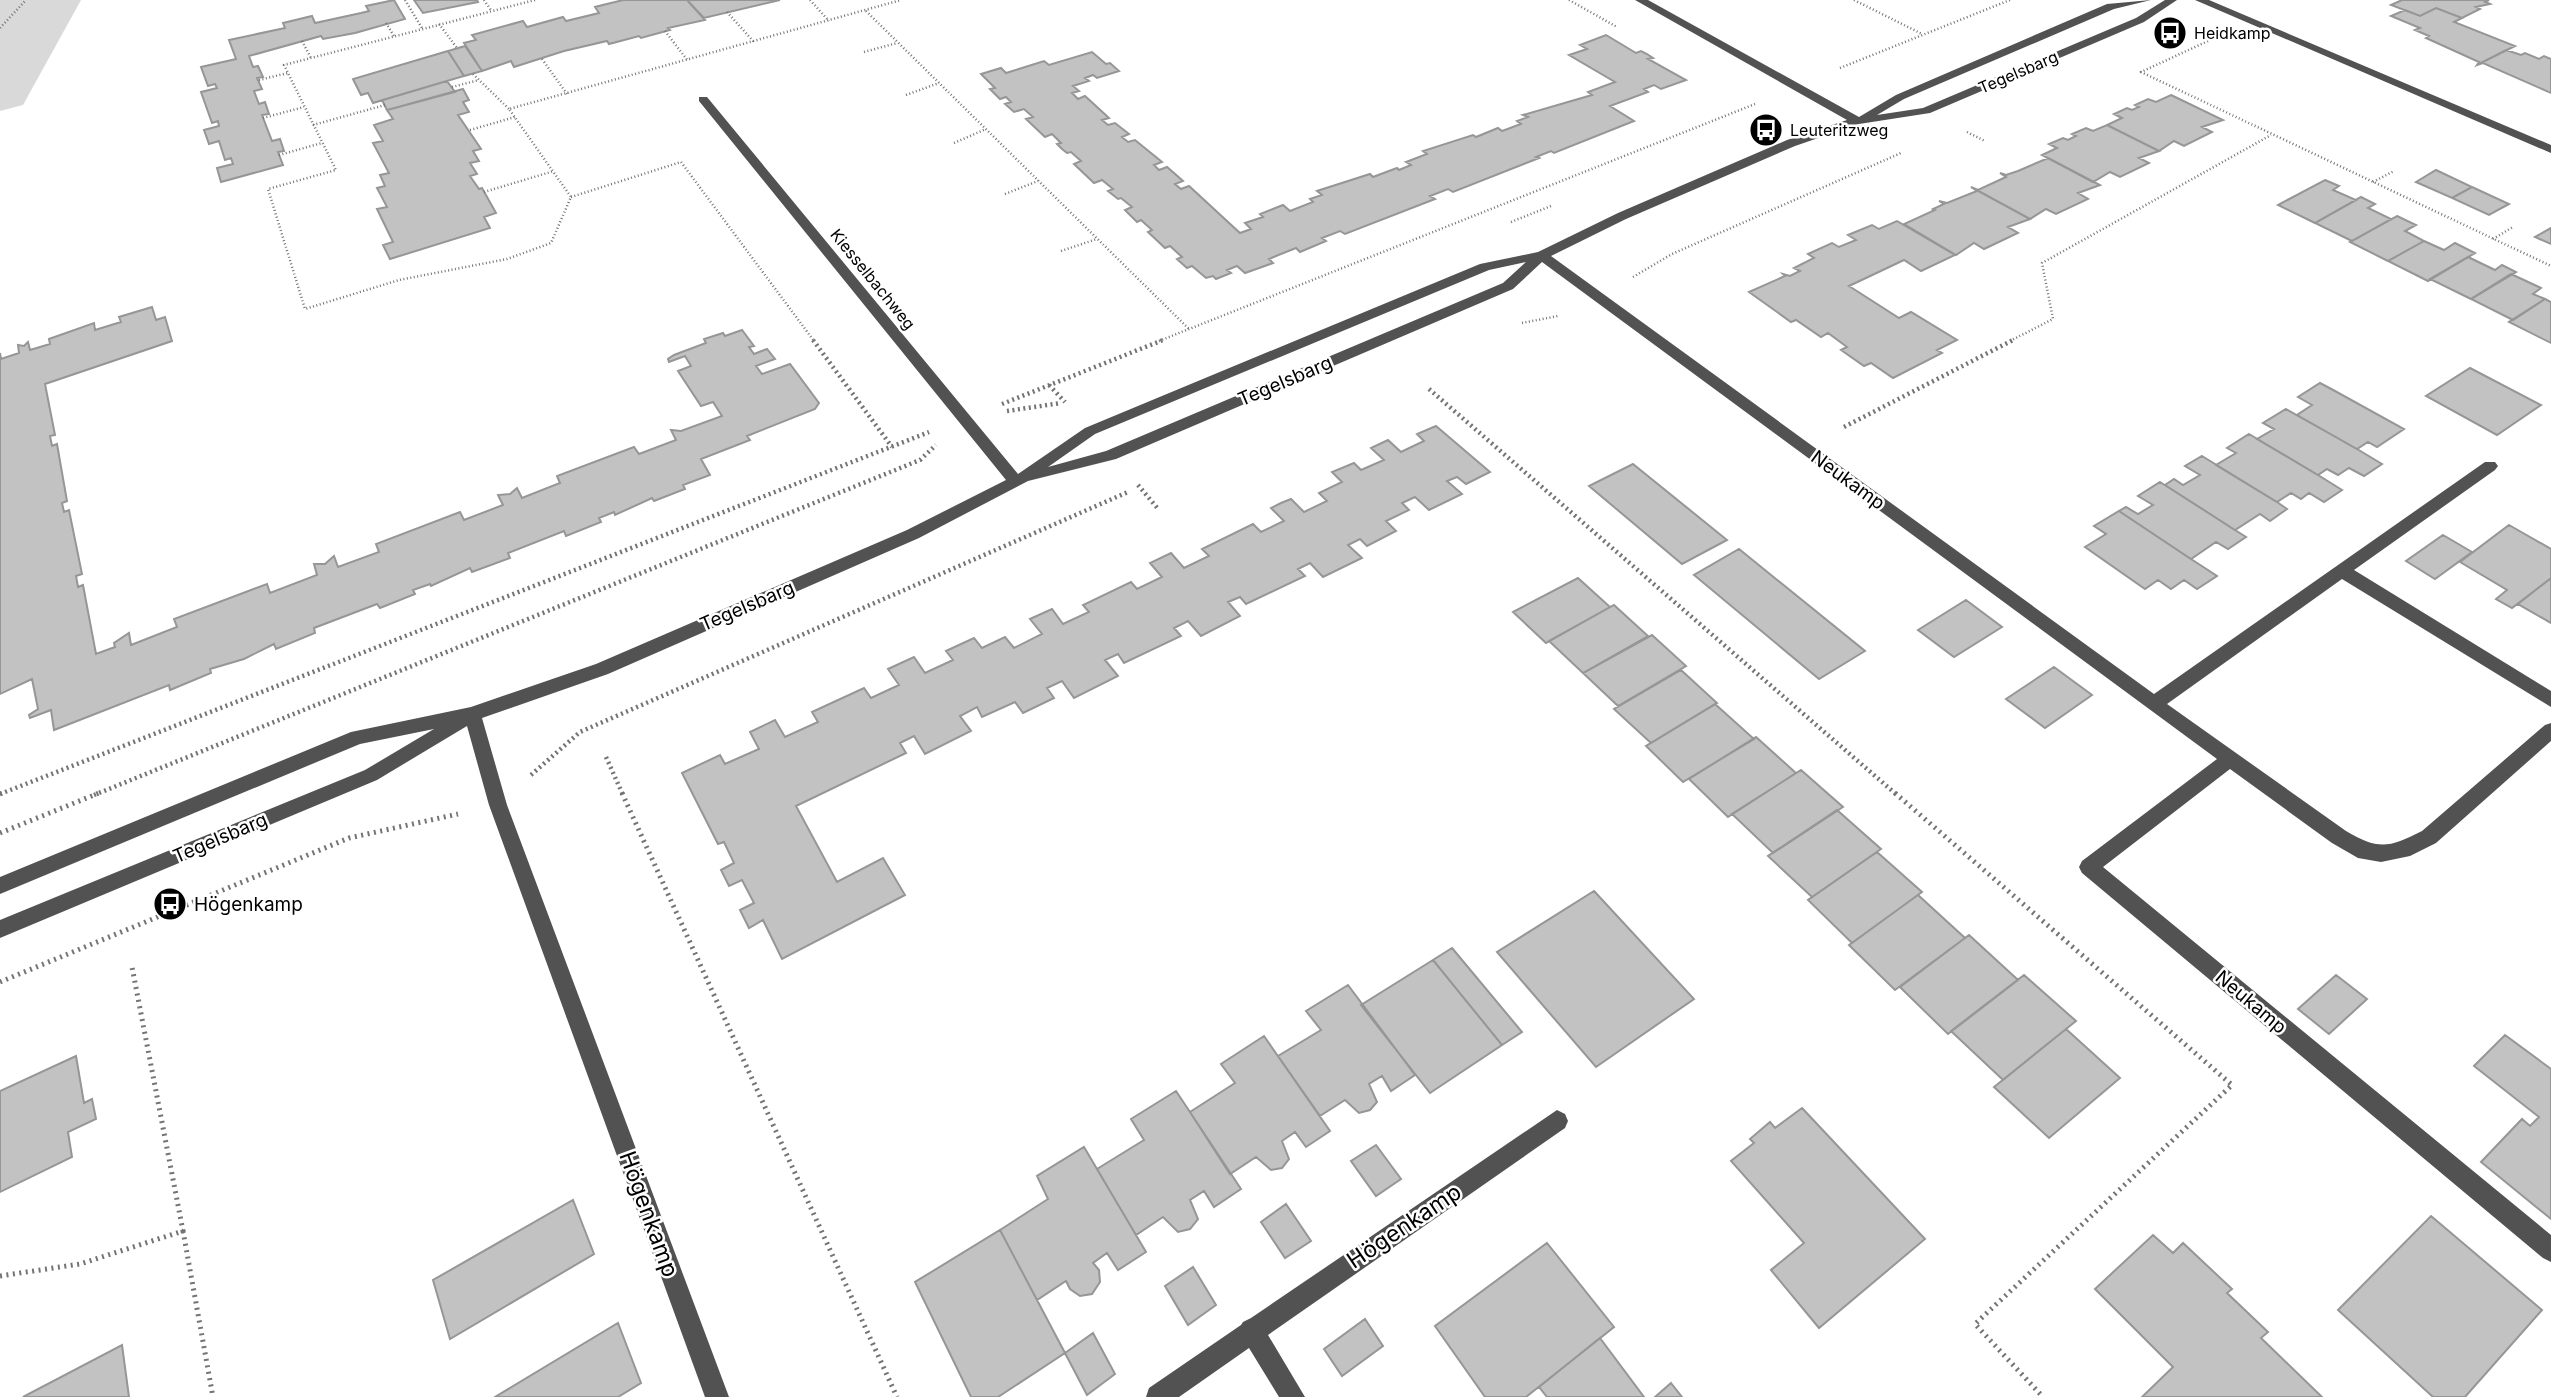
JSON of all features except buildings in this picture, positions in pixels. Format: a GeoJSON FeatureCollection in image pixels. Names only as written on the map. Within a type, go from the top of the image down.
{"type":"FeatureCollection","features":[{"type":"Feature","properties":{"kind":"street"},"geometry":{"type":"LineString","coordinates":[[1640,0],[1857,121]]}},
{"type":"Feature","properties":{"kind":"street","name":"Tegelsbarg"},"geometry":{"type":"LineString","coordinates":[[0,886],[357,737],[472,714],[602,669],[913,534],[1016,482],[1090,431],[1485,267],[1542,255],[1622,216],[1779,149],[1857,121],[1900,97],[2111,6],[2146,0]]}},
{"type":"Feature","properties":{"kind":"street","name":"Tegelsbarg"},"geometry":{"type":"LineString","coordinates":[[1857,121],[1926,111],[2140,20],[2172,0]]}},
{"type":"Feature","properties":{"kind":"street"},"geometry":{"type":"LineString","coordinates":[[2200,0],[2551,149]]}},
{"type":"Feature","properties":{"kind":"street","name":"Kiesselbachweg"},"geometry":{"type":"LineString","coordinates":[[703,99],[1016,482]]}},
{"type":"Feature","properties":{"kind":"street","name":"Tegelsbarg"},"geometry":{"type":"LineString","coordinates":[[1016,482],[1111,455],[1508,286],[1542,255]]}},
{"type":"Feature","properties":{"kind":"street","name":"Neukamp"},"geometry":{"type":"LineString","coordinates":[[1542,255],[2230,759],[2339,837],[2365,852],[2381,854],[2403,850],[2429,837],[2551,730]]}},
{"type":"Feature","properties":{"kind":"street"},"geometry":{"type":"LineString","coordinates":[[2155,703],[2490,466]]}},
{"type":"Feature","properties":{"kind":"street"},"geometry":{"type":"LineString","coordinates":[[2341,570],[2551,700]]}},
{"type":"Feature","properties":{"kind":"street","name":"Tegelsbarg"},"geometry":{"type":"LineString","coordinates":[[0,929],[371,775],[472,714]]}},
{"type":"Feature","properties":{"kind":"street","name":"Högenkamp"},"geometry":{"type":"LineString","coordinates":[[472,714],[498,805],[717,1397]]}},
{"type":"Feature","properties":{"kind":"street","name":"Neukamp"},"geometry":{"type":"LineString","coordinates":[[2230,759],[2088,867],[2551,1250]]}},
{"type":"Feature","properties":{"kind":"street","name":"Högenkamp"},"geometry":{"type":"LineString","coordinates":[[1158,1397],[1557,1121]]}},
{"type":"Feature","properties":{"kind":"street"},"geometry":{"type":"LineString","coordinates":[[1251,1331],[1293,1397]]}},
{"type":"Feature","properties":{"kind":"path"},"geometry":{"type":"LineString","coordinates":[[0,28],[26,0]]}},
{"type":"Feature","properties":{"kind":"path"},"geometry":{"type":"LineString","coordinates":[[405,0],[422,28]]}},
{"type":"Feature","properties":{"kind":"path"},"geometry":{"type":"LineString","coordinates":[[484,0],[491,10]]}},
{"type":"Feature","properties":{"kind":"path"},"geometry":{"type":"LineString","coordinates":[[535,0],[284,65],[336,170],[268,189],[305,309],[399,280],[507,259],[551,243],[571,197],[681,162],[892,447]]}},
{"type":"Feature","properties":{"kind":"path"},"geometry":{"type":"LineString","coordinates":[[810,0],[830,21]]}},
{"type":"Feature","properties":{"kind":"path"},"geometry":{"type":"LineString","coordinates":[[509,110],[901,0]]}},
{"type":"Feature","properties":{"kind":"path"},"geometry":{"type":"LineString","coordinates":[[1854,0],[1924,35]]}},
{"type":"Feature","properties":{"kind":"path"},"geometry":{"type":"LineString","coordinates":[[0,794],[964,419],[1797,88],[2010,0]]}},
{"type":"Feature","properties":{"kind":"path"},"geometry":{"type":"LineString","coordinates":[[865,10],[1189,329]]}},
{"type":"Feature","properties":{"kind":"path"},"geometry":{"type":"LineString","coordinates":[[727,12],[754,42]]}},
{"type":"Feature","properties":{"kind":"path"},"geometry":{"type":"LineString","coordinates":[[2251,22],[2141,72],[2551,266]]}},
{"type":"Feature","properties":{"kind":"path"},"geometry":{"type":"LineString","coordinates":[[386,23],[394,36]]}},
{"type":"Feature","properties":{"kind":"path"},"geometry":{"type":"LineString","coordinates":[[439,24],[457,48]]}},
{"type":"Feature","properties":{"kind":"path"},"geometry":{"type":"LineString","coordinates":[[665,31],[688,61]]}},
{"type":"Feature","properties":{"kind":"path"},"geometry":{"type":"LineString","coordinates":[[302,41],[311,58]]}},
{"type":"Feature","properties":{"kind":"path"},"geometry":{"type":"LineString","coordinates":[[864,52],[898,43]]}},
{"type":"Feature","properties":{"kind":"path"},"geometry":{"type":"LineString","coordinates":[[542,59],[567,94]]}},
{"type":"Feature","properties":{"kind":"path"},"geometry":{"type":"LineString","coordinates":[[259,80],[288,73]]}},
{"type":"Feature","properties":{"kind":"path"},"geometry":{"type":"LineString","coordinates":[[473,74],[515,117],[571,197]]}},
{"type":"Feature","properties":{"kind":"path"},"geometry":{"type":"LineString","coordinates":[[452,87],[479,80]]}},
{"type":"Feature","properties":{"kind":"path"},"geometry":{"type":"LineString","coordinates":[[906,95],[939,83]]}},
{"type":"Feature","properties":{"kind":"path"},"geometry":{"type":"LineString","coordinates":[[313,125],[385,105]]}},
{"type":"Feature","properties":{"kind":"path"},"geometry":{"type":"LineString","coordinates":[[263,118],[304,107]]}},
{"type":"Feature","properties":{"kind":"path"},"geometry":{"type":"LineString","coordinates":[[470,130],[515,117]]}},
{"type":"Feature","properties":{"kind":"path"},"geometry":{"type":"LineString","coordinates":[[954,143],[986,129]]}},
{"type":"Feature","properties":{"kind":"path"},"geometry":{"type":"LineString","coordinates":[[1804,448],[2053,318],[2042,263],[2272,135]]}},
{"type":"Feature","properties":{"kind":"path"},"geometry":{"type":"LineString","coordinates":[[279,155],[323,143]]}},
{"type":"Feature","properties":{"kind":"path"},"geometry":{"type":"LineString","coordinates":[[1514,325],[1612,308],[1622,287],[1653,263],[1909,150]]}},
{"type":"Feature","properties":{"kind":"path"},"geometry":{"type":"LineString","coordinates":[[2373,182],[2394,170]]}},
{"type":"Feature","properties":{"kind":"path"},"geometry":{"type":"LineString","coordinates":[[484,192],[554,171]]}},
{"type":"Feature","properties":{"kind":"path"},"geometry":{"type":"LineString","coordinates":[[1005,194],[1038,181]]}},
{"type":"Feature","properties":{"kind":"path"},"geometry":{"type":"LineString","coordinates":[[1508,223],[1560,202]]}},
{"type":"Feature","properties":{"kind":"path"},"geometry":{"type":"LineString","coordinates":[[2493,239],[2514,227]]}},
{"type":"Feature","properties":{"kind":"path"},"geometry":{"type":"LineString","coordinates":[[1061,251],[1097,239]]}},
{"type":"Feature","properties":{"kind":"path"},"geometry":{"type":"LineString","coordinates":[[1429,389],[2232,1085],[1975,1324],[2043,1397]]}},
{"type":"Feature","properties":{"kind":"path"},"geometry":{"type":"LineString","coordinates":[[0,833],[920,460],[964,419],[1064,402],[1077,397]]}},
{"type":"Feature","properties":{"kind":"path"},"geometry":{"type":"LineString","coordinates":[[0,982],[349,838],[498,805],[580,732],[1152,482]]}},
{"type":"Feature","properties":{"kind":"path"},"geometry":{"type":"LineString","coordinates":[[606,757],[897,1397]]}},
{"type":"Feature","properties":{"kind":"path"},"geometry":{"type":"LineString","coordinates":[[132,967],[212,1397]]}},
{"type":"Feature","properties":{"kind":"path"},"geometry":{"type":"LineString","coordinates":[[0,1276],[80,1264],[183,1231]]}},
{"type":"Feature","properties":{"kind":"shaded area"},"geometry":{"type":"Polygon","coordinates":[[[0,0],[81,0],[23,105],[0,111],[0,0]]]}},
{"type":"Feature","properties":{"kind":"place","name":"Heidkamp"},"geometry":{"type":"Point","coordinates":[2170,33]}},
{"type":"Feature","properties":{"kind":"place","name":"Leuteritzweg"},"geometry":{"type":"Point","coordinates":[1766,130]}},
{"type":"Feature","properties":{"kind":"place","name":"Högenkamp"},"geometry":{"type":"Point","coordinates":[170,904]}}]}
